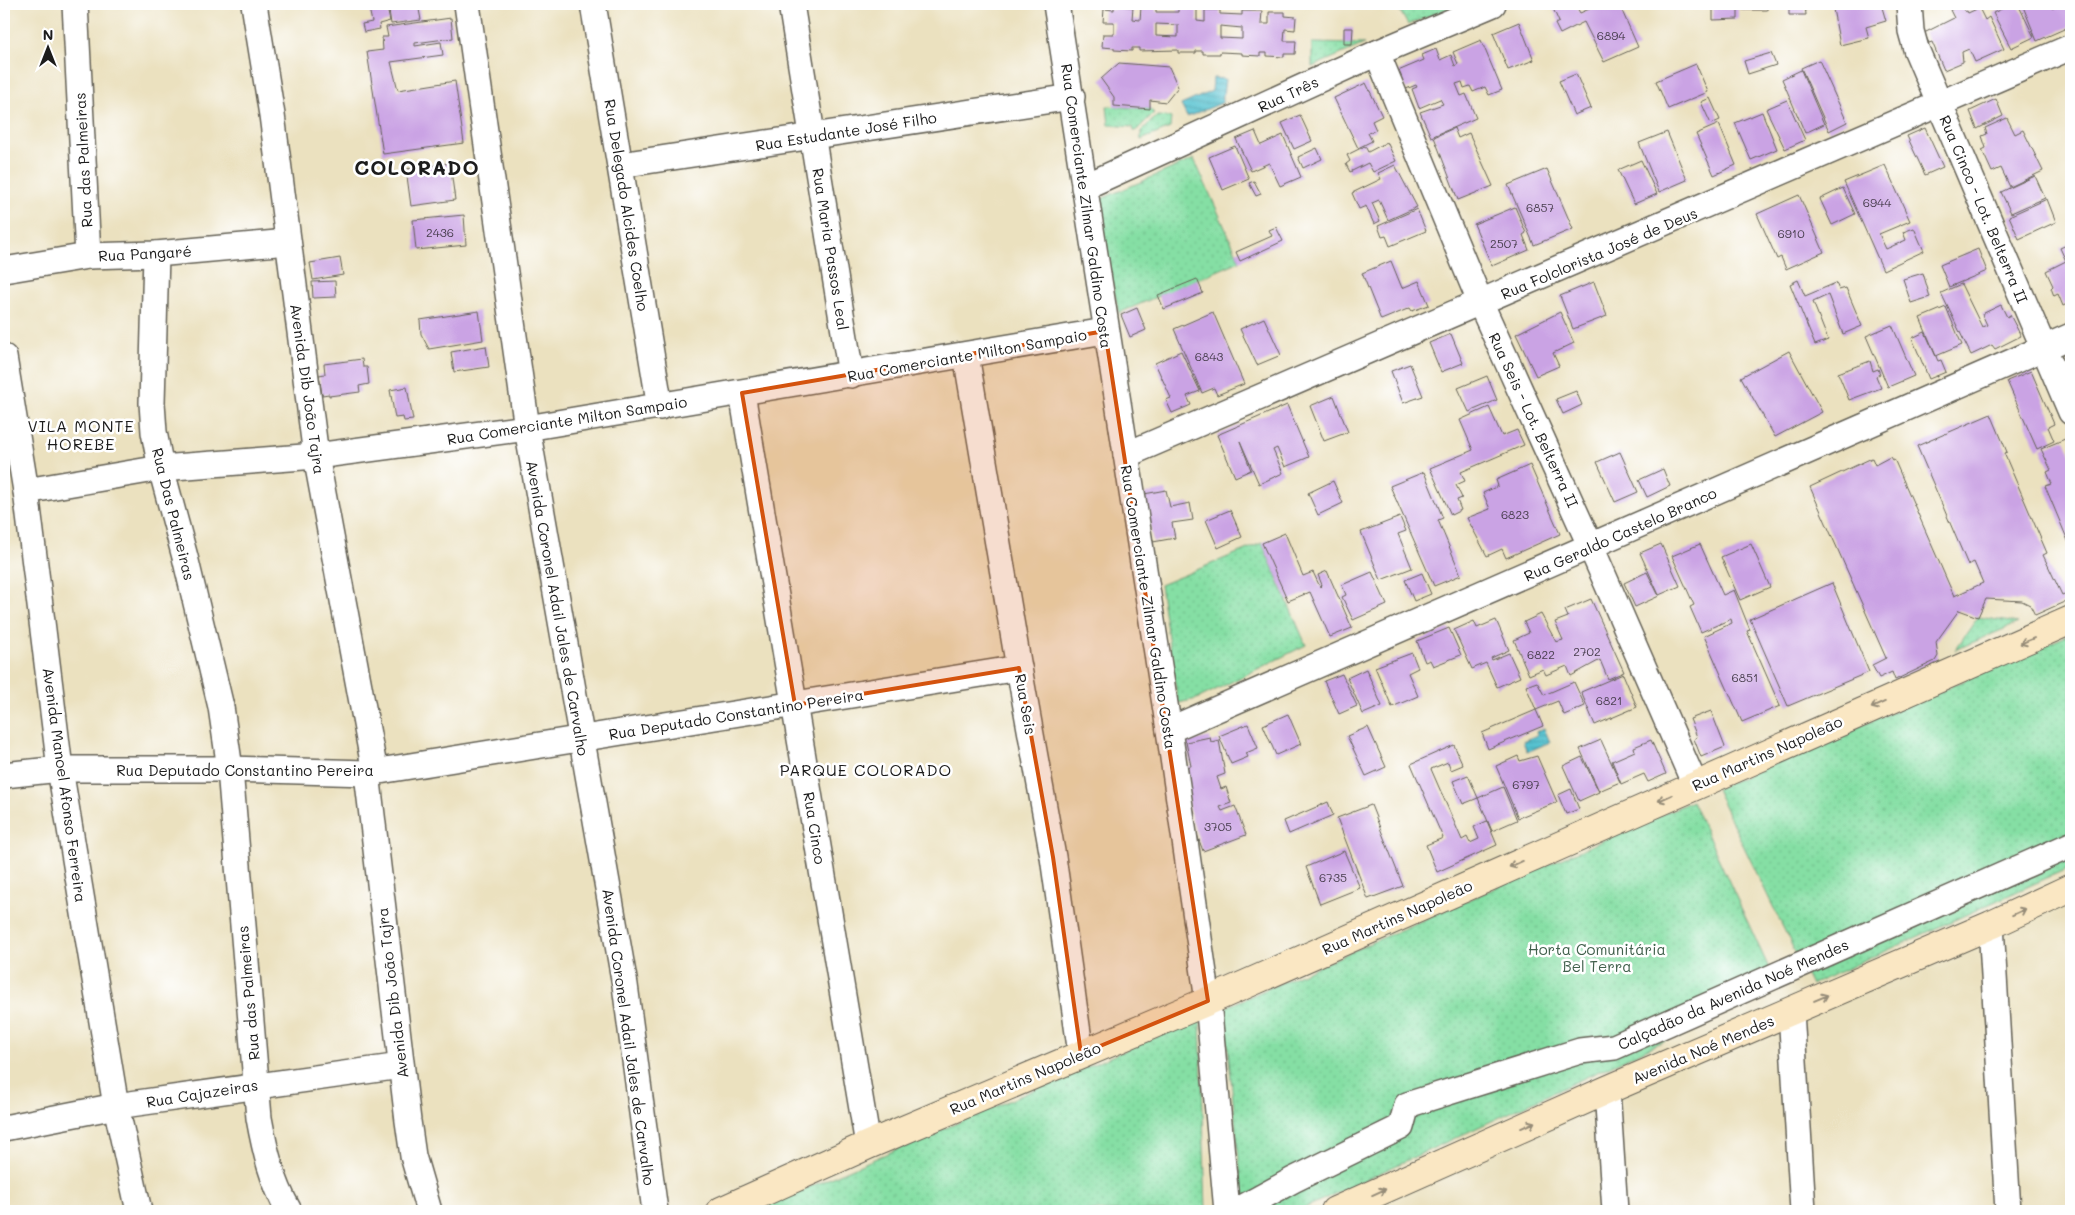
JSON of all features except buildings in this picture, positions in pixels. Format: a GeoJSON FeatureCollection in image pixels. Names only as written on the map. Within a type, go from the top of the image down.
{"type":"FeatureCollection","features":[{"type":"Feature","properties":{"kind":"main road","name":"Rua Martins Napoleão"},"geometry":{"type":"LineString","coordinates":[[721,1211],[868,1145],[1208,1001],[2071,620]]}},
{"type":"Feature","properties":{"kind":"main road","name":"Avenida Noé Mendes"},"geometry":{"type":"LineString","coordinates":[[1335,1211],[1607,1090],[1991,925],[2071,888]]}},
{"type":"Feature","properties":{"kind":"street","name":"Rua das Palmeiras"},"geometry":{"type":"LineString","coordinates":[[75,4],[88,256]]}},
{"type":"Feature","properties":{"kind":"street","name":"Avenida Dib João Tajra"},"geometry":{"type":"LineString","coordinates":[[254,4],[272,114],[316,456],[371,773],[401,1066],[414,1156],[429,1211]]}},
{"type":"Feature","properties":{"kind":"street","name":"Avenida Coronel Adail Jales de Carvalho"},"geometry":{"type":"LineString","coordinates":[[467,4],[527,428],[580,738],[625,985],[655,1211]]}},
{"type":"Feature","properties":{"kind":"street","name":"Rua Delegado Alcides Coelho"},"geometry":{"type":"LineString","coordinates":[[593,4],[660,406]]}},
{"type":"Feature","properties":{"kind":"street","name":"Rua Maria Passos Leal"},"geometry":{"type":"LineString","coordinates":[[791,4],[851,375]]}},
{"type":"Feature","properties":{"kind":"street","name":"Rua Comerciante Zilmar Galdino Costa"},"geometry":{"type":"LineString","coordinates":[[1056,4],[1072,97],[1105,331],[1126,456],[1208,1001],[1234,1210]]}},
{"type":"Feature","properties":{"kind":"street","name":"Rua Três"},"geometry":{"type":"LineString","coordinates":[[1084,187],[1377,53],[1493,4]]}},
{"type":"Feature","properties":{"kind":"street","name":"Rua Cinco - Lot. Belterra II"},"geometry":{"type":"LineString","coordinates":[[1909,4],[1911,32],[1938,104],[2071,412]]}},
{"type":"Feature","properties":{"kind":"street","name":"Rua Folclorista José de Deus"},"geometry":{"type":"LineString","coordinates":[[1126,456],[1481,304],[2071,47]]}},
{"type":"Feature","properties":{"kind":"street","name":"Rua Seis - Lot. Belterra II"},"geometry":{"type":"LineString","coordinates":[[1377,53],[1481,304],[1592,547],[1695,785]]}},
{"type":"Feature","properties":{"kind":"street","name":"Rua Estudante José Filho"},"geometry":{"type":"LineString","coordinates":[[620,165],[1072,97]]}},
{"type":"Feature","properties":{"kind":"street","name":"Rua Pangaré"},"geometry":{"type":"LineString","coordinates":[[4,270],[88,256],[156,254],[288,242]]}},
{"type":"Feature","properties":{"kind":"street","name":"Rua Das Palmeiras"},"geometry":{"type":"LineString","coordinates":[[156,254],[152,403],[161,468],[185,556],[221,707],[230,769]]}},
{"type":"Feature","properties":{"kind":"street","name":"Rua Comerciante Milton Sampaio"},"geometry":{"type":"LineString","coordinates":[[26,491],[161,468],[316,456],[527,428],[1105,331]]}},
{"type":"Feature","properties":{"kind":"street","name":"Rua Geraldo Castelo Branco"},"geometry":{"type":"LineString","coordinates":[[1168,730],[1592,547],[2071,336]]}},
{"type":"Feature","properties":{"kind":"street","name":"Rua Seis"},"geometry":{"type":"LineString","coordinates":[[966,355],[1019,668],[1054,857],[1081,1054]]}},
{"type":"Feature","properties":{"kind":"street","name":"Avenida Manoel Afonso Ferreira"},"geometry":{"type":"LineString","coordinates":[[4,357],[26,491],[60,769],[116,1106],[139,1211]]}},
{"type":"Feature","properties":{"kind":"street","name":"Rua Cinco"},"geometry":{"type":"LineString","coordinates":[[742,393],[868,1145]]}},
{"type":"Feature","properties":{"kind":"street","name":"Rua Deputado Constantino Pereira"},"geometry":{"type":"LineString","coordinates":[[4,775],[60,769],[230,769],[371,773],[1019,668]]}},
{"type":"Feature","properties":{"kind":"street","name":"Rua das Palmeiras"},"geometry":{"type":"LineString","coordinates":[[230,769],[256,1085],[266,1156],[273,1178],[289,1211]]}},
{"type":"Feature","properties":{"kind":"street","name":"Calçadão da Avenida Noé Mendes"},"geometry":{"type":"LineString","coordinates":[[1234,1210],[1401,1127],[1407,1105],[1580,1051],[1614,1047],[2071,845]]}},
{"type":"Feature","properties":{"kind":"street"},"geometry":{"type":"LineString","coordinates":[[1991,925],[2008,1211]]}},
{"type":"Feature","properties":{"kind":"street"},"geometry":{"type":"LineString","coordinates":[[1791,1011],[1803,1211]]}},
{"type":"Feature","properties":{"kind":"street","name":"Rua Cajazeiras"},"geometry":{"type":"LineString","coordinates":[[4,1128],[116,1106],[401,1066]]}},
{"type":"Feature","properties":{"kind":"street"},"geometry":{"type":"LineString","coordinates":[[1607,1090],[1615,1211]]}},
{"type":"Feature","properties":{"kind":"highlighted area"},"geometry":{"type":"Polygon","coordinates":[[[1105,331],[1208,1001],[1081,1054],[1053,857],[1019,668],[795,705],[742,393],[1105,331]]]}},
{"type":"Feature","properties":{"kind":"green space"},"geometry":{"type":"Polygon","coordinates":[[[1396,4],[1460,4],[1408,25],[1396,4]]]}},
{"type":"Feature","properties":{"kind":"green space"},"geometry":{"type":"Polygon","coordinates":[[[1312,43],[1364,44],[1312,67],[1312,43]]]}},
{"type":"Feature","properties":{"kind":"green space"},"geometry":{"type":"Polygon","coordinates":[[[1107,106],[1150,109],[1154,113],[1134,131],[1133,127],[1109,125],[1107,106]]]}},
{"type":"Feature","properties":{"kind":"green space"},"geometry":{"type":"Polygon","coordinates":[[[1157,116],[1171,117],[1170,128],[1141,140],[1141,131],[1157,116]]]}},
{"type":"Feature","properties":{"kind":"green space"},"geometry":{"type":"Polygon","coordinates":[[[1194,159],[1240,261],[1119,313],[1094,202],[1194,159]]]}},
{"type":"Feature","properties":{"kind":"green space"},"geometry":{"type":"Polygon","coordinates":[[[1262,543],[1306,645],[1197,699],[1178,703],[1160,585],[1262,543]]]}},
{"type":"Feature","properties":{"kind":"green space"},"geometry":{"type":"Polygon","coordinates":[[[1978,617],[2018,623],[1955,650],[1978,617]]]}},
{"type":"Feature","properties":{"kind":"green space"},"geometry":{"type":"Polygon","coordinates":[[[2071,634],[2071,867],[1811,985],[1716,789],[2071,634]]]}},
{"type":"Feature","properties":{"kind":"green space","name":"Horta Comunitária Bel Terra"},"geometry":{"type":"Polygon","coordinates":[[[1692,801],[1778,988],[1298,1211],[1244,1211],[1224,1008],[1692,801]]]}},
{"type":"Feature","properties":{"kind":"green space"},"geometry":{"type":"Polygon","coordinates":[[[1200,1018],[1206,1211],[754,1211],[1200,1018]]]}},
{"type":"Feature","properties":{"kind":"water"},"geometry":{"type":"Polygon","coordinates":[[[1213,78],[1225,79],[1222,103],[1187,117],[1181,105],[1212,91],[1213,78]]]}},
{"type":"Feature","properties":{"kind":"water"},"geometry":{"type":"Polygon","coordinates":[[[1544,728],[1550,742],[1527,752],[1523,741],[1537,735],[1536,732],[1544,728]]]}},
{"type":"Feature","properties":{"kind":"district","name":"COLORADO"},"geometry":{"type":"Point","coordinates":[417,167]}},
{"type":"Feature","properties":{"kind":"district","name":"VILA MONTE HOREBE"},"geometry":{"type":"Point","coordinates":[81,434]}},
{"type":"Feature","properties":{"kind":"district","name":"PARQUE COLORADO"},"geometry":{"type":"Point","coordinates":[866,769]}}]}
